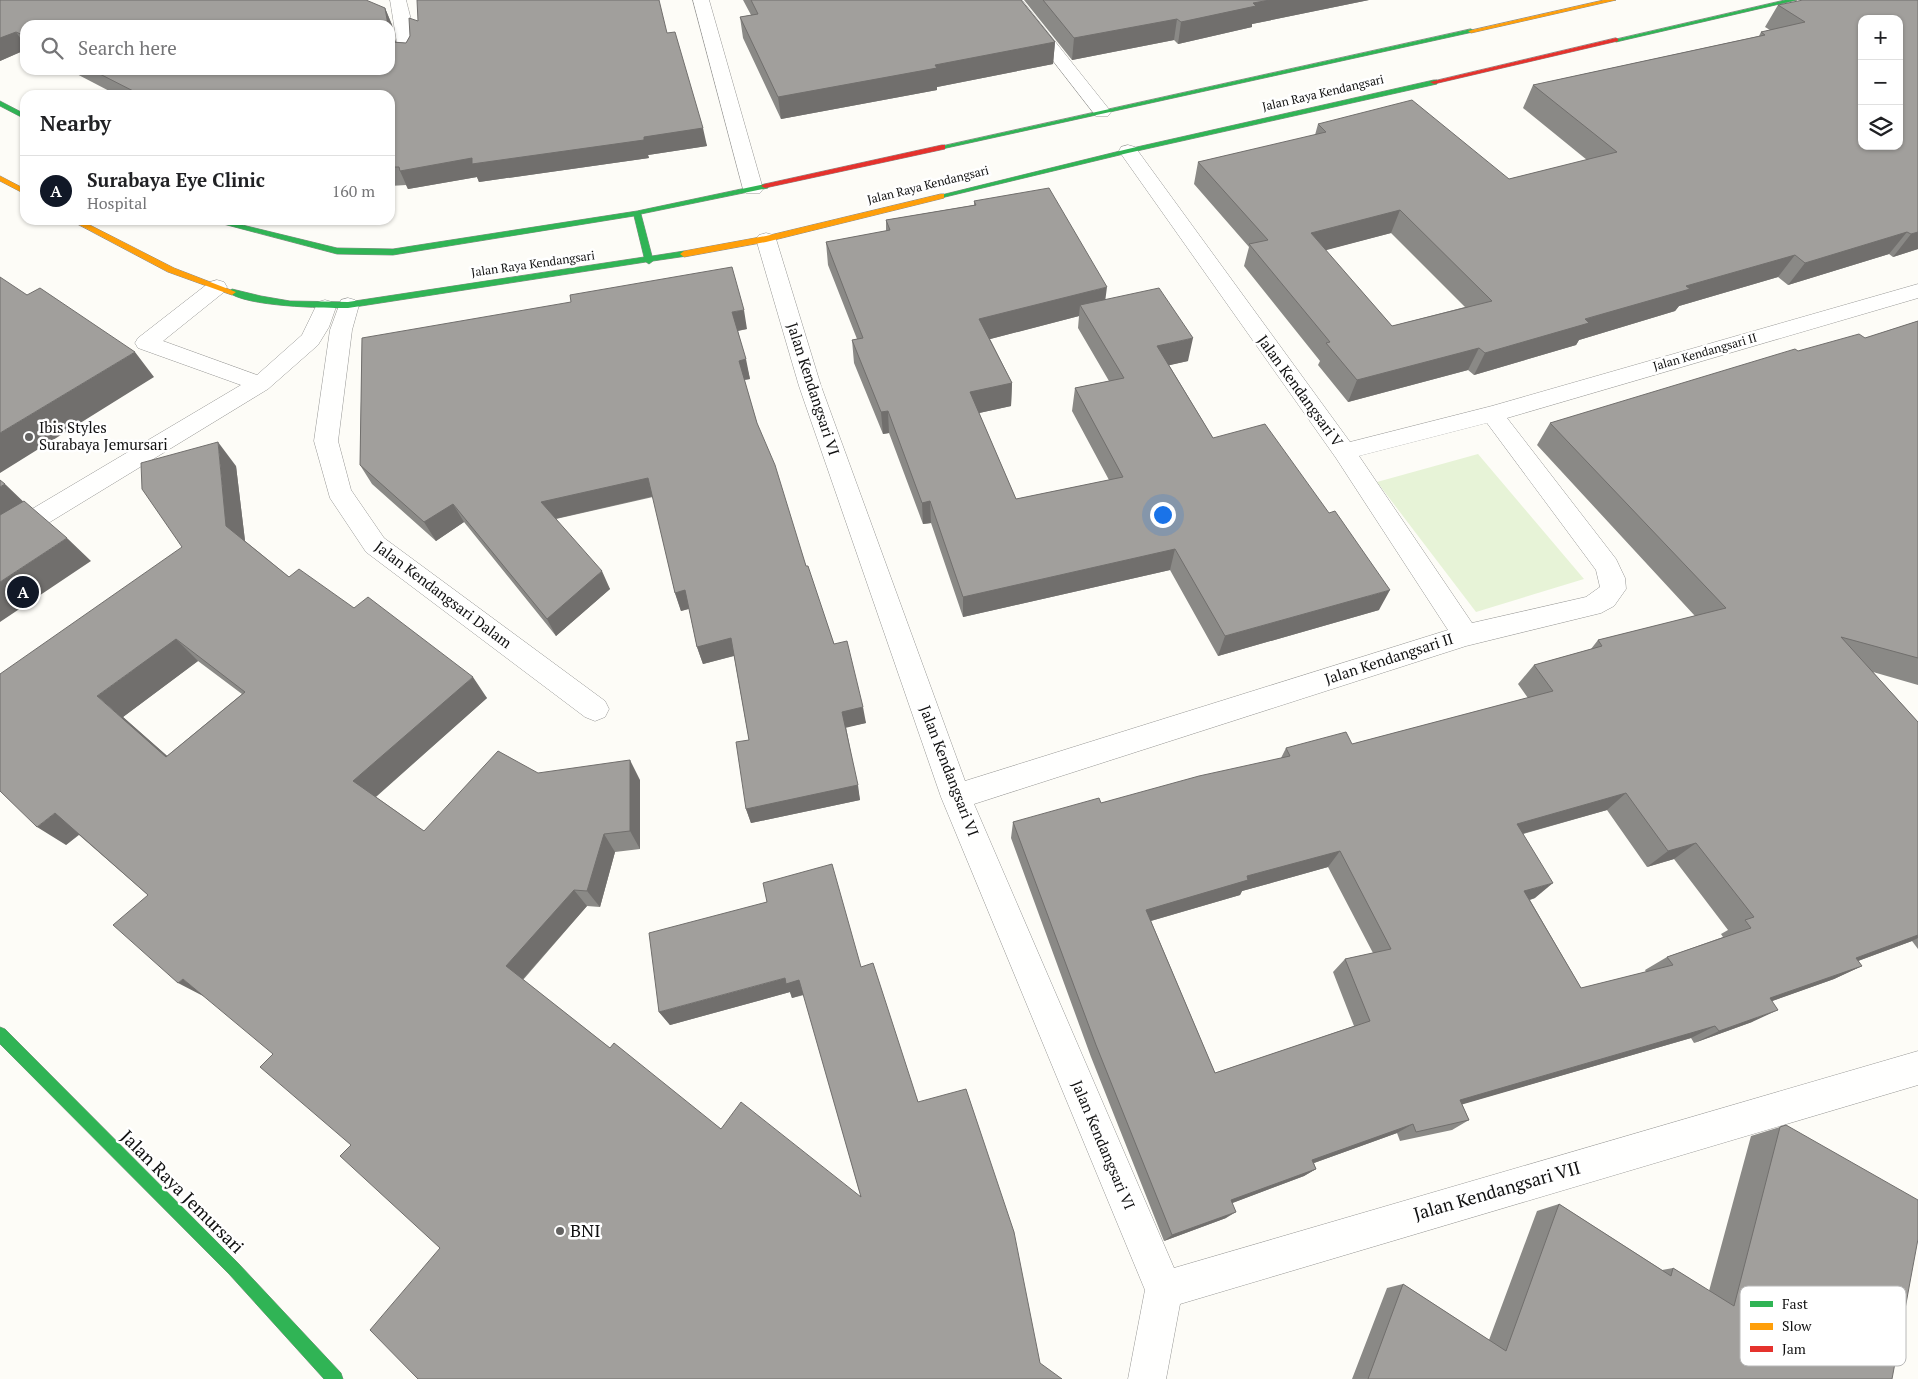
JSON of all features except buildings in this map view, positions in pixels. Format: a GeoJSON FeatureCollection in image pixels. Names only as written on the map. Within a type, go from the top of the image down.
{"type":"FeatureCollection","features":[{"type":"Feature","properties":{"kind":"main road","name":"Jalan Raya Kendangsari"},"geometry":{"type":"LineString","coordinates":[[232,225],[337,251],[393,252],[637,213],[753,190],[1614,0]]}},
{"type":"Feature","properties":{"kind":"main road","name":"Jalan Raya Kendangsari"},"geometry":{"type":"LineString","coordinates":[[83,225],[135,255],[216,287],[272,303],[325,307],[348,305],[649,261],[766,239],[1128,151],[1794,0]]}},
{"type":"Feature","properties":{"kind":"main road"},"geometry":{"type":"LineString","coordinates":[[1485,28],[1499,39]]}},
{"type":"Feature","properties":{"kind":"main road"},"geometry":{"type":"LineString","coordinates":[[1513,50],[1528,60]]}},
{"type":"Feature","properties":{"kind":"main road"},"geometry":{"type":"LineString","coordinates":[[0,103],[20,114]]}},
{"type":"Feature","properties":{"kind":"main road"},"geometry":{"type":"LineString","coordinates":[[0,178],[20,189]]}},
{"type":"Feature","properties":{"kind":"main road"},"geometry":{"type":"LineString","coordinates":[[637,213],[649,261]]}},
{"type":"Feature","properties":{"kind":"main road","name":"Jalan Raya Jemursari"},"geometry":{"type":"LineString","coordinates":[[0,1034],[234,1269],[335,1379]]}},
{"type":"Feature","properties":{"kind":"street"},"geometry":{"type":"LineString","coordinates":[[701,0],[753,190]]}},
{"type":"Feature","properties":{"kind":"street"},"geometry":{"type":"LineString","coordinates":[[1014,0],[1102,112]]}},
{"type":"Feature","properties":{"kind":"street"},"geometry":{"type":"LineString","coordinates":[[395,1],[405,30],[407,55]]}},
{"type":"Feature","properties":{"kind":"street","name":"Jalan Kendangsari V"},"geometry":{"type":"LineString","coordinates":[[1128,151],[1344,452],[1466,635]]}},
{"type":"Feature","properties":{"kind":"street","name":"Jalan Kendangsari VI"},"geometry":{"type":"LineString","coordinates":[[766,239],[810,386],[956,796],[1164,1290]]}},
{"type":"Feature","properties":{"kind":"street"},"geometry":{"type":"LineString","coordinates":[[216,287],[146,343],[260,384]]}},
{"type":"Feature","properties":{"kind":"street","name":"Jalan Kendangsari II"},"geometry":{"type":"LineString","coordinates":[[1344,452],[1492,414],[1918,291]]}},
{"type":"Feature","properties":{"kind":"street","name":"Jalan Kendangsari Dalam"},"geometry":{"type":"LineString","coordinates":[[348,305],[342,330],[326,441],[339,492],[375,546],[595,709]]}},
{"type":"Feature","properties":{"kind":"street"},"geometry":{"type":"LineString","coordinates":[[0,540],[260,384],[310,340],[318,327],[325,307]]}},
{"type":"Feature","properties":{"kind":"street","name":"Jalan Kendangsari II"},"geometry":{"type":"LineString","coordinates":[[956,796],[1466,635],[1592,606],[1605,599],[1613,589],[1612,578],[1607,566],[1492,414]]}},
{"type":"Feature","properties":{"kind":"street","name":"Jalan Kendangsari VII"},"geometry":{"type":"LineString","coordinates":[[1164,1290],[1918,1068]]}},
{"type":"Feature","properties":{"kind":"street"},"geometry":{"type":"LineString","coordinates":[[1147,1379],[1164,1290]]}},
{"type":"Feature","properties":{"kind":"green space"},"geometry":{"type":"Polygon","coordinates":[[[1478,454],[1584,579],[1476,612],[1377,482],[1478,454]]]}},
{"type":"Feature","properties":{"kind":"traffic: fast"},"geometry":{"type":"LineString","coordinates":[[1616,40],[1794,0]]}},
{"type":"Feature","properties":{"kind":"traffic: fast"},"geometry":{"type":"LineString","coordinates":[[942,147],[1471,31]]}},
{"type":"Feature","properties":{"kind":"traffic: fast"},"geometry":{"type":"LineString","coordinates":[[941,196],[1128,151],[1434,82]]}},
{"type":"Feature","properties":{"kind":"traffic: fast"},"geometry":{"type":"LineString","coordinates":[[0,103],[20,114]]}},
{"type":"Feature","properties":{"kind":"traffic: fast"},"geometry":{"type":"LineString","coordinates":[[232,225],[337,251],[393,252],[637,213],[765,186]]}},
{"type":"Feature","properties":{"kind":"traffic: fast"},"geometry":{"type":"LineString","coordinates":[[637,213],[649,261]]}},
{"type":"Feature","properties":{"kind":"traffic: fast"},"geometry":{"type":"LineString","coordinates":[[232,292],[290,303],[348,305],[684,254]]}},
{"type":"Feature","properties":{"kind":"traffic: fast"},"geometry":{"type":"LineString","coordinates":[[0,1034],[234,1269],[335,1379]]}},
{"type":"Feature","properties":{"kind":"traffic: slow"},"geometry":{"type":"LineString","coordinates":[[1471,31],[1613,0]]}},
{"type":"Feature","properties":{"kind":"traffic: slow"},"geometry":{"type":"LineString","coordinates":[[0,178],[20,189]]}},
{"type":"Feature","properties":{"kind":"traffic: slow"},"geometry":{"type":"LineString","coordinates":[[684,254],[766,239],[941,196]]}},
{"type":"Feature","properties":{"kind":"traffic: slow"},"geometry":{"type":"LineString","coordinates":[[84,225],[171,270],[232,292]]}},
{"type":"Feature","properties":{"kind":"traffic: jam"},"geometry":{"type":"LineString","coordinates":[[1434,82],[1616,40]]}},
{"type":"Feature","properties":{"kind":"traffic: jam"},"geometry":{"type":"LineString","coordinates":[[765,186],[942,147]]}},
{"type":"Feature","properties":{"kind":"place","name":"Ibis Styles Surabaya Jemursari"},"geometry":{"type":"Point","coordinates":[29,437]}},
{"type":"Feature","properties":{"kind":"place","name":"Surabaya Eye Clinic"},"geometry":{"type":"Point","coordinates":[23,592]}},
{"type":"Feature","properties":{"kind":"place","name":"BNI"},"geometry":{"type":"Point","coordinates":[560,1231]}}]}
